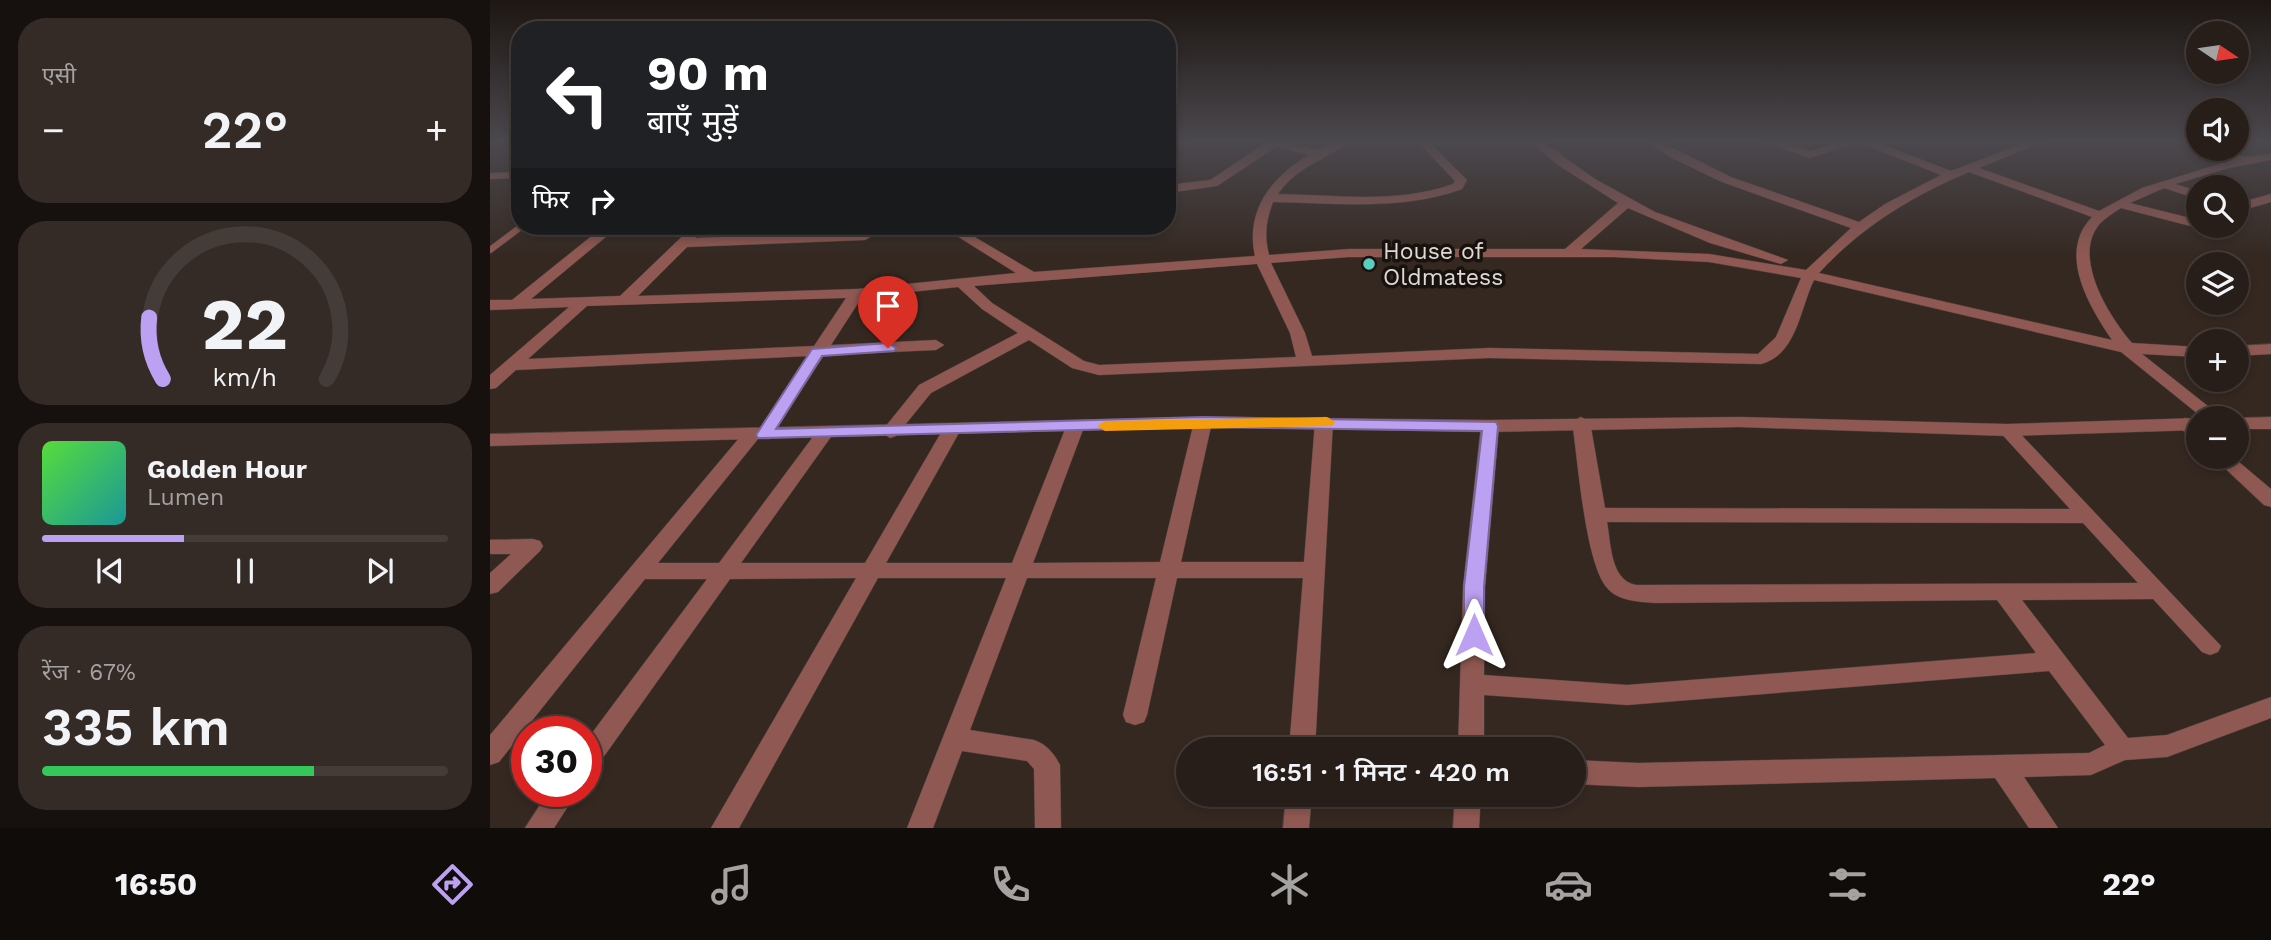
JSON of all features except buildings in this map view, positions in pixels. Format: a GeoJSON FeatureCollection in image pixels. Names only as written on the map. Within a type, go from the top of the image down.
{"type":"FeatureCollection","features":[{"type":"Feature","properties":{"kind":"street"},"geometry":{"type":"LineString","coordinates":[[1176,188],[1213,183],[1218,180]]}},
{"type":"Feature","properties":{"kind":"street"},"geometry":{"type":"LineString","coordinates":[[1283,180],[1268,198],[1258,223],[1262,259],[1302,337],[1306,359]]}},
{"type":"Feature","properties":{"kind":"street"},"geometry":{"type":"LineString","coordinates":[[1268,198],[1403,198],[1432,195],[1458,186],[1461,180]]}},
{"type":"Feature","properties":{"kind":"street"},"geometry":{"type":"LineString","coordinates":[[1587,180],[1626,203],[1744,250],[1812,272],[2127,348],[2186,351]]}},
{"type":"Feature","properties":{"kind":"street"},"geometry":{"type":"LineString","coordinates":[[1727,180],[1859,226]]}},
{"type":"Feature","properties":{"kind":"street"},"geometry":{"type":"LineString","coordinates":[[963,284],[987,306],[1078,365],[1099,370],[1489,353],[1762,359],[1778,346],[1812,272],[1859,226],[1887,207],[1942,180]]}},
{"type":"Feature","properties":{"kind":"street"},"geometry":{"type":"LineString","coordinates":[[2001,180],[2099,215]]}},
{"type":"Feature","properties":{"kind":"street"},"geometry":{"type":"LineString","coordinates":[[2182,180],[2119,204],[2099,215],[2087,230],[2085,271],[2094,300],[2127,348],[2199,406]]}},
{"type":"Feature","properties":{"kind":"street"},"geometry":{"type":"LineString","coordinates":[[2166,185],[2186,191]]}},
{"type":"Feature","properties":{"kind":"street"},"geometry":{"type":"LineString","coordinates":[[2249,204],[2271,198]]}},
{"type":"Feature","properties":{"kind":"street"},"geometry":{"type":"LineString","coordinates":[[1568,253],[1626,203]]}},
{"type":"Feature","properties":{"kind":"street"},"geometry":{"type":"LineString","coordinates":[[2119,204],[2186,221]]}},
{"type":"Feature","properties":{"kind":"street"},"geometry":{"type":"LineString","coordinates":[[516,304],[601,235]]}},
{"type":"Feature","properties":{"kind":"street"},"geometry":{"type":"LineString","coordinates":[[625,300],[691,235]]}},
{"type":"Feature","properties":{"kind":"street"},"geometry":{"type":"LineString","coordinates":[[962,235],[1031,276]]}},
{"type":"Feature","properties":{"kind":"street"},"geometry":{"type":"LineString","coordinates":[[683,243],[864,236]]}},
{"type":"Feature","properties":{"kind":"street"},"geometry":{"type":"LineString","coordinates":[[490,305],[857,293],[1031,276],[1349,253],[1568,253],[1709,258],[1812,272]]}},
{"type":"Feature","properties":{"kind":"street"},"geometry":{"type":"LineString","coordinates":[[490,754],[639,571],[757,435],[857,293]]}},
{"type":"Feature","properties":{"kind":"street"},"geometry":{"type":"LineString","coordinates":[[490,384],[581,304]]}},
{"type":"Feature","properties":{"kind":"street"},"geometry":{"type":"LineString","coordinates":[[890,432],[925,389],[1030,333]]}},
{"type":"Feature","properties":{"kind":"street"},"geometry":{"type":"LineString","coordinates":[[510,365],[936,345]]}},
{"type":"Feature","properties":{"kind":"street"},"geometry":{"type":"LineString","coordinates":[[2249,350],[2271,349]]}},
{"type":"Feature","properties":{"kind":"street"},"geometry":{"type":"LineString","coordinates":[[490,440],[951,431],[1203,422],[1490,426],[1581,422],[1740,422],[2007,430],[2186,427]]}},
{"type":"Feature","properties":{"kind":"street"},"geometry":{"type":"LineString","coordinates":[[1135,715],[1203,422]]}},
{"type":"Feature","properties":{"kind":"street"},"geometry":{"type":"LineString","coordinates":[[1303,737],[1324,422]]}},
{"type":"Feature","properties":{"kind":"street"},"geometry":{"type":"LineString","coordinates":[[1581,422],[1595,515],[1608,575],[1612,584],[1626,592],[2159,591]]}},
{"type":"Feature","properties":{"kind":"street"},"geometry":{"type":"LineString","coordinates":[[2249,423],[2271,423]]}},
{"type":"Feature","properties":{"kind":"street"},"geometry":{"type":"LineString","coordinates":[[1472,737],[1474,587],[1490,426]]}},
{"type":"Feature","properties":{"kind":"street"},"geometry":{"type":"LineString","coordinates":[[920,828],[1075,427]]}},
{"type":"Feature","properties":{"kind":"street"},"geometry":{"type":"LineString","coordinates":[[2007,430],[2210,646]]}},
{"type":"Feature","properties":{"kind":"street"},"geometry":{"type":"LineString","coordinates":[[724,828],[951,431]]}},
{"type":"Feature","properties":{"kind":"street"},"geometry":{"type":"LineString","coordinates":[[602,739],[824,433]]}},
{"type":"Feature","properties":{"kind":"street"},"geometry":{"type":"LineString","coordinates":[[2236,469],[2271,500]]}},
{"type":"Feature","properties":{"kind":"street"},"geometry":{"type":"LineString","coordinates":[[1595,515],[2089,516]]}},
{"type":"Feature","properties":{"kind":"street"},"geometry":{"type":"LineString","coordinates":[[490,547],[533,546],[490,586]]}},
{"type":"Feature","properties":{"kind":"street"},"geometry":{"type":"LineString","coordinates":[[639,571],[1315,570]]}},
{"type":"Feature","properties":{"kind":"street"},"geometry":{"type":"LineString","coordinates":[[2003,592],[2122,749]]}},
{"type":"Feature","properties":{"kind":"street"},"geometry":{"type":"LineString","coordinates":[[1474,684],[1627,695],[2053,661]]}},
{"type":"Feature","properties":{"kind":"street"},"geometry":{"type":"LineString","coordinates":[[1586,773],[1637,775],[2091,764],[2122,749],[2167,746],[2271,707]]}},
{"type":"Feature","properties":{"kind":"street"},"geometry":{"type":"LineString","coordinates":[[955,739],[1034,751],[1047,765],[1048,828]]}},
{"type":"Feature","properties":{"kind":"street"},"geometry":{"type":"LineString","coordinates":[[2001,766],[2045,828]]}},
{"type":"Feature","properties":{"kind":"street"},"geometry":{"type":"LineString","coordinates":[[538,828],[553,807]]}},
{"type":"Feature","properties":{"kind":"street"},"geometry":{"type":"LineString","coordinates":[[1296,828],[1298,807]]}},
{"type":"Feature","properties":{"kind":"street"},"geometry":{"type":"LineString","coordinates":[[1466,828],[1467,807]]}},
{"type":"Feature","properties":{"kind":"lane"},"geometry":{"type":"LineString","coordinates":[[490,250],[511,234]]}},
{"type":"Feature","properties":{"kind":"slow traffic"},"geometry":{"type":"LineString","coordinates":[[1105,426],[1203,422],[1327,422]]}},
{"type":"Feature","properties":{"kind":"place","name":"House of Oldmatess"},"geometry":{"type":"Point","coordinates":[1369,264]}},
{"type":"Feature","properties":{"kind":"route"},"geometry":{"type":"LineString","coordinates":[[888,348],[817,352],[764,435],[1203,422],[1490,426],[1474,587],[1474,635]]}}]}
